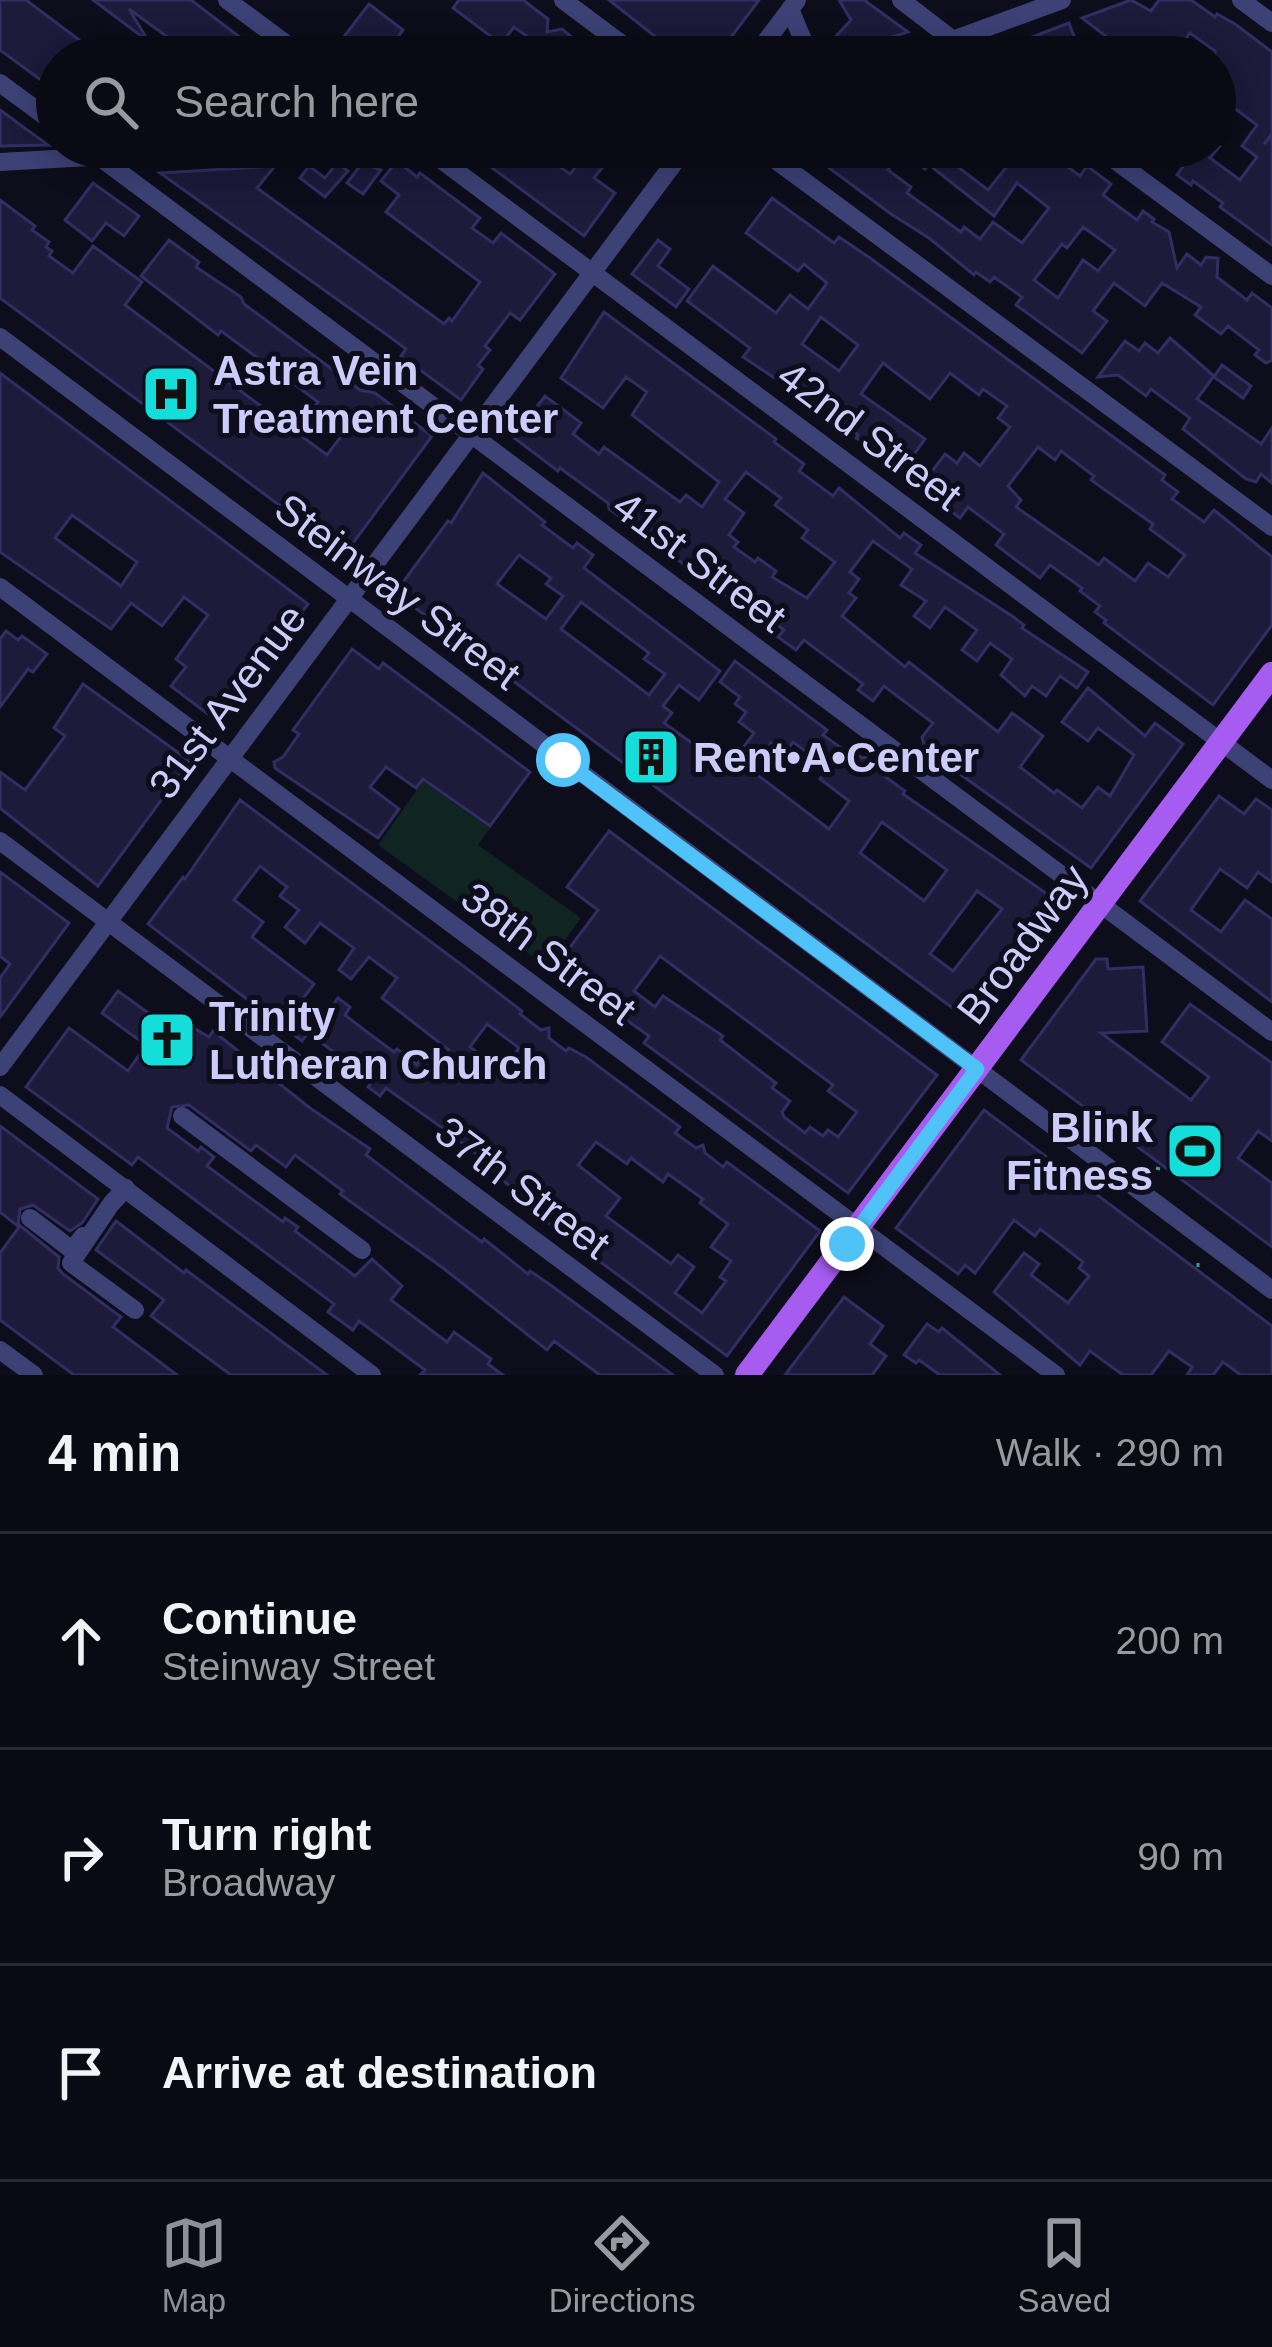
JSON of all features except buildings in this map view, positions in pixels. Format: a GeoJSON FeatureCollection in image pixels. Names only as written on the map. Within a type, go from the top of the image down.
{"type":"FeatureCollection","features":[{"type":"Feature","properties":{"kind":"main road","name":"Broadway"},"geometry":{"type":"LineString","coordinates":[[747,1375],[1272,674]]}},
{"type":"Feature","properties":{"kind":"street"},"geometry":{"type":"LineString","coordinates":[[227,0],[276,36]]}},
{"type":"Feature","properties":{"kind":"street"},"geometry":{"type":"LineString","coordinates":[[901,0],[948,36]]}},
{"type":"Feature","properties":{"kind":"street"},"geometry":{"type":"LineString","coordinates":[[967,36],[1062,0]]}},
{"type":"Feature","properties":{"kind":"street"},"geometry":{"type":"LineString","coordinates":[[1241,0],[1272,23]]}},
{"type":"Feature","properties":{"kind":"street"},"geometry":{"type":"LineString","coordinates":[[575,4],[614,36]]}},
{"type":"Feature","properties":{"kind":"street"},"geometry":{"type":"LineString","coordinates":[[770,36],[793,5]]}},
{"type":"Feature","properties":{"kind":"street"},"geometry":{"type":"LineString","coordinates":[[793,5],[803,36]]}},
{"type":"Feature","properties":{"kind":"street"},"geometry":{"type":"LineString","coordinates":[[0,83],[36,110]]}},
{"type":"Feature","properties":{"kind":"street"},"geometry":{"type":"LineString","coordinates":[[0,162],[36,158]]}},
{"type":"Feature","properties":{"kind":"street","name":"41st Street"},"geometry":{"type":"LineString","coordinates":[[114,168],[1272,1032]]}},
{"type":"Feature","properties":{"kind":"street","name":"42nd Street"},"geometry":{"type":"LineString","coordinates":[[452,168],[1272,780]]}},
{"type":"Feature","properties":{"kind":"street","name":"31st Avenue"},"geometry":{"type":"LineString","coordinates":[[0,1067],[670,168]]}},
{"type":"Feature","properties":{"kind":"street"},"geometry":{"type":"LineString","coordinates":[[786,168],[1272,527]]}},
{"type":"Feature","properties":{"kind":"street"},"geometry":{"type":"LineString","coordinates":[[1125,168],[1272,276]]}},
{"type":"Feature","properties":{"kind":"street","name":"Steinway Street"},"geometry":{"type":"LineString","coordinates":[[0,338],[1272,1290]]}},
{"type":"Feature","properties":{"kind":"street","name":"38th Street"},"geometry":{"type":"LineString","coordinates":[[0,587],[1055,1375]]}},
{"type":"Feature","properties":{"kind":"street","name":"37th Street"},"geometry":{"type":"LineString","coordinates":[[0,841],[715,1375]]}},
{"type":"Feature","properties":{"kind":"street"},"geometry":{"type":"LineString","coordinates":[[0,1095],[372,1375]]}},
{"type":"Feature","properties":{"kind":"street"},"geometry":{"type":"LineString","coordinates":[[182,1116],[362,1250]]}},
{"type":"Feature","properties":{"kind":"street"},"geometry":{"type":"LineString","coordinates":[[30,1219],[72,1250],[126,1189]]}},
{"type":"Feature","properties":{"kind":"street"},"geometry":{"type":"LineString","coordinates":[[102,1215],[71,1263],[135,1310]]}},
{"type":"Feature","properties":{"kind":"street"},"geometry":{"type":"LineString","coordinates":[[0,1349],[34,1375]]}},
{"type":"Feature","properties":{"kind":"green space"},"geometry":{"type":"Polygon","coordinates":[[[423,781],[490,828],[478,845],[581,918],[546,966],[378,845],[423,781]]]}},
{"type":"Feature","properties":{"kind":"place","name":"Astra Vein Treatment Center"},"geometry":{"type":"Point","coordinates":[171,394]}},
{"type":"Feature","properties":{"kind":"place","name":"Rent•A•Center"},"geometry":{"type":"Point","coordinates":[651,757]}},
{"type":"Feature","properties":{"kind":"place","name":"Trinity Lutheran Church"},"geometry":{"type":"Point","coordinates":[167,1040]}},
{"type":"Feature","properties":{"kind":"place","name":"Blink Fitness"},"geometry":{"type":"Point","coordinates":[1195,1151]}},
{"type":"Feature","properties":{"kind":"route"},"geometry":{"type":"LineString","coordinates":[[563,760],[977,1069],[847,1244]]}}]}
